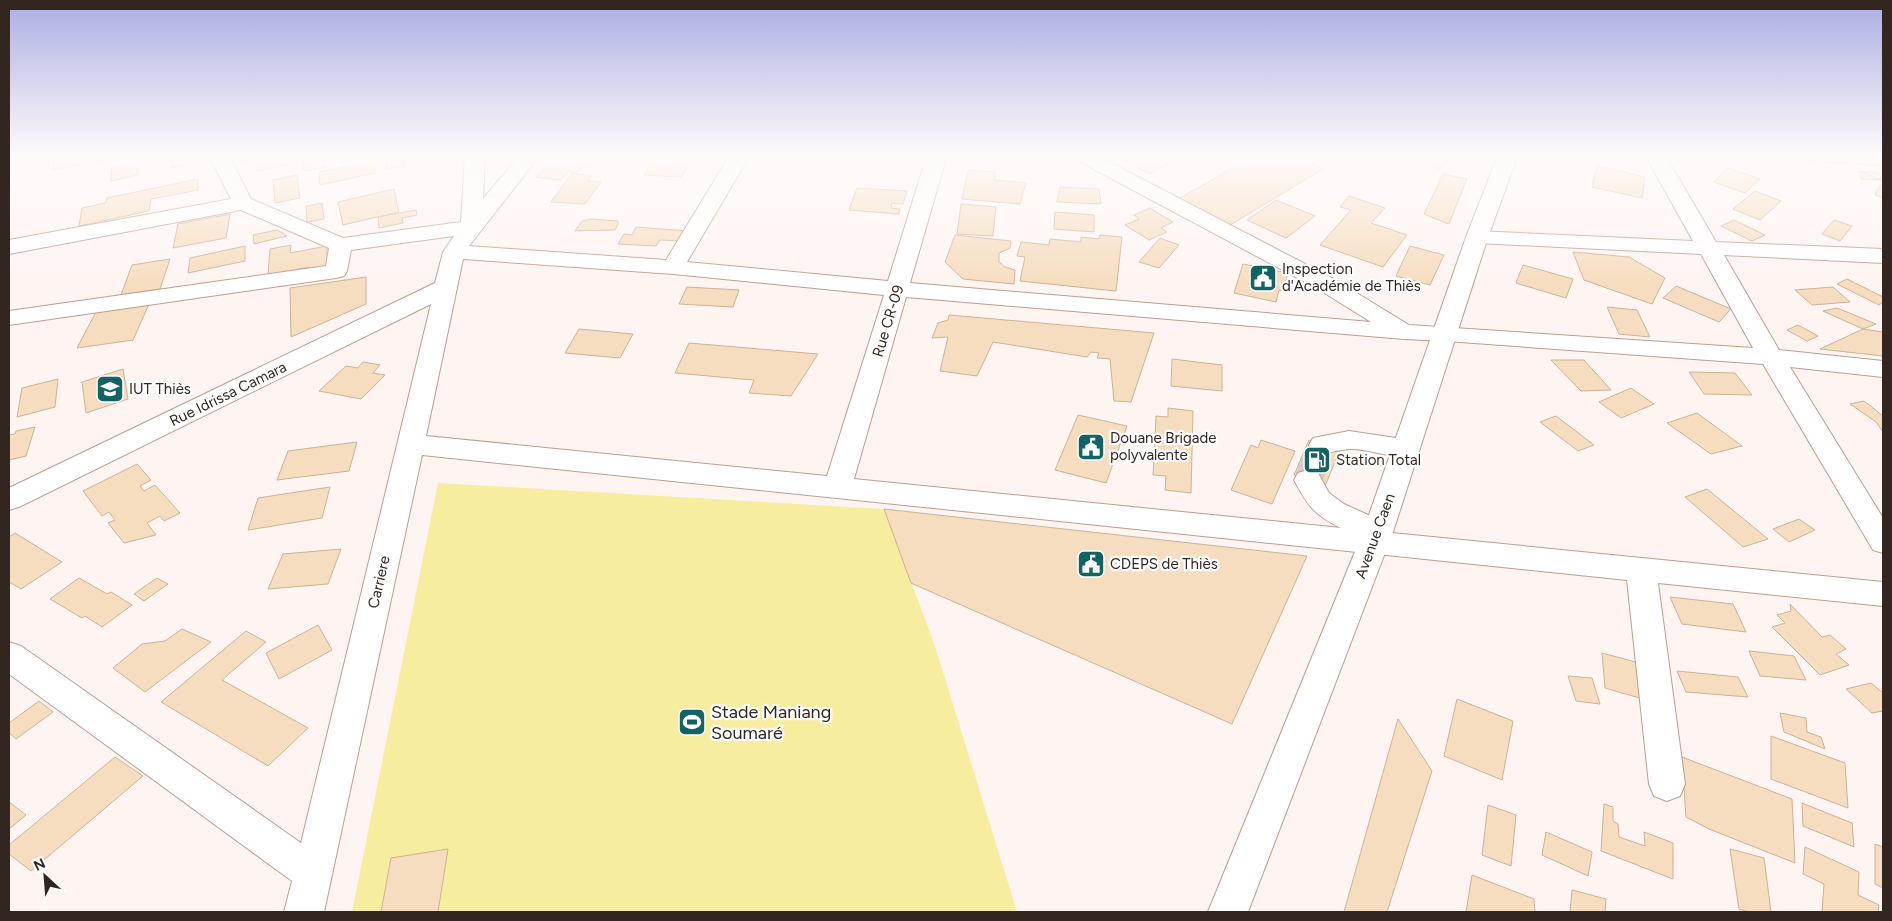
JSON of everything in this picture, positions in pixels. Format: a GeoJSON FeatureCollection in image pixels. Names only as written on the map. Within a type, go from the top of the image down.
{"type":"FeatureCollection","features":[{"type":"Feature","properties":{"kind":"main road"},"geometry":{"type":"LineString","coordinates":[[240,198],[243,203]]}},
{"type":"Feature","properties":{"kind":"main road","name":"Carriere"},"geometry":{"type":"LineString","coordinates":[[304,912],[446,287],[462,240],[468,198]]}},
{"type":"Feature","properties":{"kind":"main road"},"geometry":{"type":"LineString","coordinates":[[462,240],[496,198]]}},
{"type":"Feature","properties":{"kind":"main road"},"geometry":{"type":"LineString","coordinates":[[673,267],[714,198]]}},
{"type":"Feature","properties":{"kind":"main road","name":"Rue CR-09"},"geometry":{"type":"LineString","coordinates":[[838,487],[924,198]]}},
{"type":"Feature","properties":{"kind":"main road"},"geometry":{"type":"LineString","coordinates":[[1163,198],[1326,284],[1404,332]]}},
{"type":"Feature","properties":{"kind":"main road","name":"Avenue Caen"},"geometry":{"type":"LineString","coordinates":[[1228,912],[1376,537],[1492,198]]}},
{"type":"Feature","properties":{"kind":"main road"},"geometry":{"type":"LineString","coordinates":[[1680,198],[1883,542]]}},
{"type":"Feature","properties":{"kind":"main road"},"geometry":{"type":"LineString","coordinates":[[9,247],[243,203],[341,245],[462,240],[673,267],[897,289],[1404,332],[1446,333],[1772,356],[1883,369]]}},
{"type":"Feature","properties":{"kind":"main road"},"geometry":{"type":"LineString","coordinates":[[1477,237],[1883,256]]}},
{"type":"Feature","properties":{"kind":"main road"},"geometry":{"type":"LineString","coordinates":[[9,318],[336,271],[341,245]]}},
{"type":"Feature","properties":{"kind":"main road","name":"Rue Idrissa Camara"},"geometry":{"type":"LineString","coordinates":[[9,500],[446,287]]}},
{"type":"Feature","properties":{"kind":"main road"},"geometry":{"type":"LineString","coordinates":[[1323,445],[1349,440],[1406,448]]}},
{"type":"Feature","properties":{"kind":"main road"},"geometry":{"type":"LineString","coordinates":[[410,444],[838,487],[1376,537],[1641,570],[1883,594]]}},
{"type":"Feature","properties":{"kind":"main road"},"geometry":{"type":"LineString","coordinates":[[1308,480],[1319,500],[1334,512],[1376,537]]}},
{"type":"Feature","properties":{"kind":"main road"},"geometry":{"type":"LineString","coordinates":[[1641,570],[1667,784]]}},
{"type":"Feature","properties":{"kind":"main road"},"geometry":{"type":"LineString","coordinates":[[9,656],[312,873]]}},
{"type":"Feature","properties":{"kind":"shaded area","name":"Stade Maniang Soumaré"},"geometry":{"type":"Polygon","coordinates":[[[438,483],[884,509],[935,646],[1017,912],[352,912],[438,483]]]}},
{"type":"Feature","properties":{"kind":"building"},"geometry":{"type":"Polygon","coordinates":[[[107,198],[156,198],[151,199],[149,211],[79,226],[82,208],[105,203],[107,198]]]}},
{"type":"Feature","properties":{"kind":"building"},"geometry":{"type":"Polygon","coordinates":[[[275,198],[300,198],[300,198],[275,203],[275,198]]]}},
{"type":"Feature","properties":{"kind":"building"},"geometry":{"type":"Polygon","coordinates":[[[355,198],[396,198],[399,212],[343,225],[338,202],[355,198]]]}},
{"type":"Feature","properties":{"kind":"building"},"geometry":{"type":"Polygon","coordinates":[[[554,198],[589,198],[585,204],[551,202],[554,198]]]}},
{"type":"Feature","properties":{"kind":"building"},"geometry":{"type":"Polygon","coordinates":[[[853,198],[905,198],[903,204],[892,203],[891,208],[900,209],[899,214],[849,210],[853,198]]]}},
{"type":"Feature","properties":{"kind":"building"},"geometry":{"type":"Polygon","coordinates":[[[962,198],[1022,198],[1020,204],[962,198]]]}},
{"type":"Feature","properties":{"kind":"building"},"geometry":{"type":"Polygon","coordinates":[[[1058,198],[1100,198],[1101,204],[1057,202],[1058,198]]]}},
{"type":"Feature","properties":{"kind":"building"},"geometry":{"type":"Polygon","coordinates":[[[1180,198],[1275,198],[1230,225],[1178,199],[1180,198]]]}},
{"type":"Feature","properties":{"kind":"building"},"geometry":{"type":"Polygon","coordinates":[[[1347,198],[1355,198],[1385,208],[1371,223],[1407,235],[1383,267],[1320,245],[1351,210],[1340,207],[1347,198]]]}},
{"type":"Feature","properties":{"kind":"building"},"geometry":{"type":"Polygon","coordinates":[[[1432,198],[1459,198],[1449,224],[1424,214],[1432,198]]]}},
{"type":"Feature","properties":{"kind":"building"},"geometry":{"type":"Polygon","coordinates":[[[1746,198],[1773,198],[1781,201],[1760,220],[1733,209],[1746,198]]]}},
{"type":"Feature","properties":{"kind":"building"},"geometry":{"type":"Polygon","coordinates":[[[1276,200],[1315,216],[1286,238],[1247,220],[1276,200]]]}},
{"type":"Feature","properties":{"kind":"building"},"geometry":{"type":"Polygon","coordinates":[[[322,203],[324,219],[307,222],[306,206],[322,203]]]}},
{"type":"Feature","properties":{"kind":"building"},"geometry":{"type":"Polygon","coordinates":[[[961,204],[996,207],[993,236],[957,234],[961,204]]]}},
{"type":"Feature","properties":{"kind":"building"},"geometry":{"type":"Polygon","coordinates":[[[1150,208],[1173,222],[1161,228],[1167,232],[1149,240],[1125,225],[1139,219],[1134,215],[1150,208]]]}},
{"type":"Feature","properties":{"kind":"building"},"geometry":{"type":"Polygon","coordinates":[[[416,210],[417,215],[402,218],[403,223],[379,228],[378,217],[416,210]]]}},
{"type":"Feature","properties":{"kind":"building"},"geometry":{"type":"Polygon","coordinates":[[[1055,212],[1094,215],[1094,232],[1054,229],[1055,212]]]}},
{"type":"Feature","properties":{"kind":"building"},"geometry":{"type":"Polygon","coordinates":[[[230,214],[226,238],[173,248],[178,224],[230,214]]]}},
{"type":"Feature","properties":{"kind":"building"},"geometry":{"type":"Polygon","coordinates":[[[591,219],[618,221],[618,224],[615,230],[575,231],[582,221],[591,219]]]}},
{"type":"Feature","properties":{"kind":"building"},"geometry":{"type":"Polygon","coordinates":[[[1734,220],[1765,235],[1752,241],[1721,226],[1734,220]]]}},
{"type":"Feature","properties":{"kind":"building"},"geometry":{"type":"Polygon","coordinates":[[[1834,220],[1852,226],[1840,241],[1822,234],[1834,220]]]}},
{"type":"Feature","properties":{"kind":"building"},"geometry":{"type":"Polygon","coordinates":[[[636,227],[688,231],[683,241],[660,240],[656,246],[618,244],[624,234],[632,235],[636,227]]]}},
{"type":"Feature","properties":{"kind":"building"},"geometry":{"type":"Polygon","coordinates":[[[277,230],[287,236],[254,244],[253,235],[277,230]]]}},
{"type":"Feature","properties":{"kind":"building"},"geometry":{"type":"Polygon","coordinates":[[[955,235],[1011,241],[1010,248],[999,253],[999,262],[1005,267],[1015,270],[1014,284],[963,279],[945,262],[955,235]]]}},
{"type":"Feature","properties":{"kind":"building"},"geometry":{"type":"Polygon","coordinates":[[[1100,235],[1122,237],[1116,291],[1020,281],[1025,257],[1017,256],[1021,242],[1049,245],[1050,239],[1081,242],[1081,237],[1099,239],[1100,235]]]}},
{"type":"Feature","properties":{"kind":"building"},"geometry":{"type":"Polygon","coordinates":[[[1160,238],[1179,245],[1159,268],[1139,262],[1160,238]]]}},
{"type":"Feature","properties":{"kind":"building"},"geometry":{"type":"Polygon","coordinates":[[[291,245],[290,253],[327,246],[327,266],[309,269],[309,267],[268,275],[270,249],[291,245]]]}},
{"type":"Feature","properties":{"kind":"building"},"geometry":{"type":"Polygon","coordinates":[[[245,246],[245,261],[188,273],[190,258],[245,246]]]}},
{"type":"Feature","properties":{"kind":"building"},"geometry":{"type":"Polygon","coordinates":[[[1410,246],[1444,255],[1430,285],[1396,276],[1410,246]]]}},
{"type":"Feature","properties":{"kind":"building"},"geometry":{"type":"Polygon","coordinates":[[[1573,252],[1629,257],[1665,278],[1652,304],[1584,280],[1573,252]]]}},
{"type":"Feature","properties":{"kind":"building"},"geometry":{"type":"Polygon","coordinates":[[[170,259],[160,289],[121,295],[132,265],[170,259]]]}},
{"type":"Feature","properties":{"kind":"building","name":"Inspection d'Académie de Thiès"},"geometry":{"type":"Polygon","coordinates":[[[1243,264],[1288,273],[1285,284],[1291,285],[1289,292],[1279,290],[1276,302],[1234,293],[1243,264]]]}},
{"type":"Feature","properties":{"kind":"building"},"geometry":{"type":"Polygon","coordinates":[[[1523,265],[1573,279],[1566,298],[1516,283],[1523,265]]]}},
{"type":"Feature","properties":{"kind":"building"},"geometry":{"type":"Polygon","coordinates":[[[366,277],[366,304],[291,337],[290,288],[366,277]]]}},
{"type":"Feature","properties":{"kind":"building"},"geometry":{"type":"Polygon","coordinates":[[[1847,279],[1883,297],[1883,302],[1879,305],[1837,284],[1847,279]]]}},
{"type":"Feature","properties":{"kind":"building"},"geometry":{"type":"Polygon","coordinates":[[[1676,286],[1731,309],[1719,322],[1663,298],[1676,286]]]}},
{"type":"Feature","properties":{"kind":"building"},"geometry":{"type":"Polygon","coordinates":[[[687,287],[739,290],[733,307],[679,304],[687,287]]]}},
{"type":"Feature","properties":{"kind":"building"},"geometry":{"type":"Polygon","coordinates":[[[1833,287],[1850,302],[1812,305],[1795,290],[1833,287]]]}},
{"type":"Feature","properties":{"kind":"building"},"geometry":{"type":"Polygon","coordinates":[[[149,304],[133,340],[77,348],[96,312],[149,304]]]}},
{"type":"Feature","properties":{"kind":"building"},"geometry":{"type":"Polygon","coordinates":[[[1607,307],[1637,310],[1650,337],[1619,334],[1607,307]]]}},
{"type":"Feature","properties":{"kind":"building"},"geometry":{"type":"Polygon","coordinates":[[[1837,308],[1876,324],[1863,329],[1823,311],[1837,308]]]}},
{"type":"Feature","properties":{"kind":"building"},"geometry":{"type":"Polygon","coordinates":[[[949,315],[1154,333],[1131,402],[1114,401],[1110,359],[1097,358],[1099,353],[1091,352],[1087,357],[993,342],[977,376],[940,371],[948,337],[932,338],[938,323],[948,320],[949,315]]]}},
{"type":"Feature","properties":{"kind":"building"},"geometry":{"type":"Polygon","coordinates":[[[1798,325],[1818,336],[1807,341],[1787,330],[1798,325]]]}},
{"type":"Feature","properties":{"kind":"building"},"geometry":{"type":"Polygon","coordinates":[[[579,329],[633,334],[620,358],[565,353],[579,329]]]}},
{"type":"Feature","properties":{"kind":"building"},"geometry":{"type":"Polygon","coordinates":[[[1863,329],[1883,332],[1883,356],[1820,349],[1863,329]]]}},
{"type":"Feature","properties":{"kind":"building"},"geometry":{"type":"Polygon","coordinates":[[[689,343],[818,354],[791,396],[749,393],[754,380],[675,373],[689,343]]]}},
{"type":"Feature","properties":{"kind":"building"},"geometry":{"type":"Polygon","coordinates":[[[1172,359],[1222,365],[1222,391],[1171,386],[1172,359]]]}},
{"type":"Feature","properties":{"kind":"building"},"geometry":{"type":"Polygon","coordinates":[[[1551,360],[1584,360],[1611,390],[1581,391],[1551,360]]]}},
{"type":"Feature","properties":{"kind":"building"},"geometry":{"type":"Polygon","coordinates":[[[363,362],[380,365],[373,373],[385,375],[361,399],[319,391],[346,366],[358,368],[363,362]]]}},
{"type":"Feature","properties":{"kind":"building"},"geometry":{"type":"Polygon","coordinates":[[[123,369],[128,399],[86,413],[82,382],[123,369]]]}},
{"type":"Feature","properties":{"kind":"building"},"geometry":{"type":"Polygon","coordinates":[[[1689,372],[1735,373],[1752,395],[1704,394],[1689,372]]]}},
{"type":"Feature","properties":{"kind":"building"},"geometry":{"type":"Polygon","coordinates":[[[58,379],[55,407],[17,417],[22,388],[58,379]]]}},
{"type":"Feature","properties":{"kind":"building"},"geometry":{"type":"Polygon","coordinates":[[[1631,388],[1654,404],[1621,418],[1599,402],[1631,388]]]}},
{"type":"Feature","properties":{"kind":"building"},"geometry":{"type":"Polygon","coordinates":[[[1864,401],[1883,416],[1883,432],[1876,422],[1850,404],[1864,401]]]}},
{"type":"Feature","properties":{"kind":"building"},"geometry":{"type":"Polygon","coordinates":[[[1168,408],[1193,411],[1191,493],[1165,490],[1166,476],[1153,475],[1156,416],[1168,417],[1168,408]]]}},
{"type":"Feature","properties":{"kind":"building"},"geometry":{"type":"Polygon","coordinates":[[[1697,413],[1742,446],[1711,454],[1667,423],[1697,413]]]}},
{"type":"Feature","properties":{"kind":"building"},"geometry":{"type":"Polygon","coordinates":[[[1078,415],[1127,426],[1106,483],[1055,470],[1078,415]]]}},
{"type":"Feature","properties":{"kind":"building"},"geometry":{"type":"Polygon","coordinates":[[[1556,416],[1594,445],[1578,451],[1540,422],[1556,416]]]}},
{"type":"Feature","properties":{"kind":"building"},"geometry":{"type":"Polygon","coordinates":[[[35,427],[26,456],[9,460],[9,435],[15,434],[16,431],[35,427]]]}},
{"type":"Feature","properties":{"kind":"building"},"geometry":{"type":"Polygon","coordinates":[[[1261,440],[1295,451],[1272,504],[1231,490],[1251,445],[1258,448],[1261,440]]]}},
{"type":"Feature","properties":{"kind":"building"},"geometry":{"type":"Polygon","coordinates":[[[1309,440],[1340,450],[1325,486],[1294,475],[1309,440]]]}},
{"type":"Feature","properties":{"kind":"building"},"geometry":{"type":"Polygon","coordinates":[[[357,442],[349,471],[277,480],[288,451],[357,442]]]}},
{"type":"Feature","properties":{"kind":"building"},"geometry":{"type":"Polygon","coordinates":[[[137,464],[151,480],[140,486],[144,491],[155,485],[180,513],[164,521],[160,516],[147,523],[156,535],[124,543],[108,523],[115,520],[109,512],[102,516],[83,491],[137,464]]]}},
{"type":"Feature","properties":{"kind":"building"},"geometry":{"type":"Polygon","coordinates":[[[330,487],[322,518],[248,530],[258,498],[330,487]]]}},
{"type":"Feature","properties":{"kind":"building"},"geometry":{"type":"Polygon","coordinates":[[[1707,489],[1768,539],[1743,547],[1685,497],[1707,489]]]}},
{"type":"Feature","properties":{"kind":"building","name":"CDEPS de Thiès"},"geometry":{"type":"Polygon","coordinates":[[[884,509],[1307,556],[1232,724],[911,583],[884,509]]]}},
{"type":"Feature","properties":{"kind":"building"},"geometry":{"type":"Polygon","coordinates":[[[1799,519],[1815,530],[1789,542],[1773,529],[1799,519]]]}},
{"type":"Feature","properties":{"kind":"building"},"geometry":{"type":"Polygon","coordinates":[[[15,533],[62,562],[21,589],[9,582],[9,537],[15,533]]]}},
{"type":"Feature","properties":{"kind":"building"},"geometry":{"type":"Polygon","coordinates":[[[341,549],[328,584],[268,589],[283,554],[341,549]]]}},
{"type":"Feature","properties":{"kind":"building"},"geometry":{"type":"Polygon","coordinates":[[[79,578],[107,594],[111,592],[132,605],[102,627],[85,616],[82,618],[50,599],[79,578]]]}},
{"type":"Feature","properties":{"kind":"building"},"geometry":{"type":"Polygon","coordinates":[[[157,578],[168,584],[144,601],[134,594],[157,578]]]}},
{"type":"Feature","properties":{"kind":"building"},"geometry":{"type":"Polygon","coordinates":[[[1670,597],[1733,604],[1746,632],[1682,624],[1670,597]]]}},
{"type":"Feature","properties":{"kind":"building"},"geometry":{"type":"Polygon","coordinates":[[[1790,604],[1822,637],[1830,635],[1846,649],[1836,654],[1849,665],[1820,675],[1772,627],[1785,623],[1777,615],[1791,611],[1790,604]]]}},
{"type":"Feature","properties":{"kind":"building"},"geometry":{"type":"Polygon","coordinates":[[[318,625],[332,650],[279,679],[266,653],[318,625]]]}},
{"type":"Feature","properties":{"kind":"building"},"geometry":{"type":"Polygon","coordinates":[[[182,629],[211,642],[145,692],[113,668],[142,644],[165,641],[182,629]]]}},
{"type":"Feature","properties":{"kind":"building"},"geometry":{"type":"Polygon","coordinates":[[[246,631],[266,642],[222,680],[308,728],[268,766],[161,702],[246,631]]]}},
{"type":"Feature","properties":{"kind":"building"},"geometry":{"type":"Polygon","coordinates":[[[1749,651],[1794,656],[1806,680],[1760,676],[1749,651]]]}},
{"type":"Feature","properties":{"kind":"building"},"geometry":{"type":"Polygon","coordinates":[[[1602,653],[1647,665],[1650,701],[1605,688],[1602,653]]]}},
{"type":"Feature","properties":{"kind":"building"},"geometry":{"type":"Polygon","coordinates":[[[1677,671],[1738,677],[1748,697],[1686,692],[1677,671]]]}},
{"type":"Feature","properties":{"kind":"building"},"geometry":{"type":"Polygon","coordinates":[[[1568,676],[1592,678],[1600,704],[1576,701],[1568,676]]]}},
{"type":"Feature","properties":{"kind":"building"},"geometry":{"type":"Polygon","coordinates":[[[1871,683],[1883,693],[1883,711],[1872,713],[1846,689],[1871,683]]]}},
{"type":"Feature","properties":{"kind":"building"},"geometry":{"type":"Polygon","coordinates":[[[1457,699],[1513,721],[1502,780],[1444,756],[1457,699]]]}},
{"type":"Feature","properties":{"kind":"building"},"geometry":{"type":"Polygon","coordinates":[[[39,701],[53,712],[16,739],[9,733],[9,723],[39,701]]]}},
{"type":"Feature","properties":{"kind":"building"},"geometry":{"type":"Polygon","coordinates":[[[1780,713],[1806,718],[1807,732],[1821,737],[1825,749],[1784,732],[1780,713]]]}},
{"type":"Feature","properties":{"kind":"building"},"geometry":{"type":"Polygon","coordinates":[[[1398,719],[1432,771],[1387,912],[1344,912],[1398,719]]]}},
{"type":"Feature","properties":{"kind":"building"},"geometry":{"type":"Polygon","coordinates":[[[1771,736],[1845,763],[1848,808],[1771,779],[1771,736]]]}},
{"type":"Feature","properties":{"kind":"building"},"geometry":{"type":"Polygon","coordinates":[[[115,757],[143,776],[31,871],[9,854],[9,845],[115,757]]]}},
{"type":"Feature","properties":{"kind":"building"},"geometry":{"type":"Polygon","coordinates":[[[1682,757],[1792,799],[1795,863],[1709,829],[1686,817],[1682,757]]]}},
{"type":"Feature","properties":{"kind":"building"},"geometry":{"type":"Polygon","coordinates":[[[9,802],[26,815],[9,829],[9,802]]]}},
{"type":"Feature","properties":{"kind":"building"},"geometry":{"type":"Polygon","coordinates":[[[1802,803],[1852,823],[1854,847],[1803,826],[1802,803]]]}},
{"type":"Feature","properties":{"kind":"building"},"geometry":{"type":"Polygon","coordinates":[[[1604,804],[1613,807],[1613,821],[1618,824],[1619,837],[1645,846],[1644,832],[1673,843],[1673,879],[1601,851],[1604,804]]]}},
{"type":"Feature","properties":{"kind":"building"},"geometry":{"type":"Polygon","coordinates":[[[1488,805],[1516,815],[1511,866],[1482,855],[1488,805]]]}},
{"type":"Feature","properties":{"kind":"building"},"geometry":{"type":"Polygon","coordinates":[[[1546,832],[1592,852],[1588,876],[1542,855],[1546,832]]]}},
{"type":"Feature","properties":{"kind":"building"},"geometry":{"type":"Polygon","coordinates":[[[1875,844],[1883,847],[1883,888],[1875,884],[1875,844]]]}},
{"type":"Feature","properties":{"kind":"building"},"geometry":{"type":"Polygon","coordinates":[[[1805,847],[1859,872],[1858,895],[1879,905],[1878,912],[1822,912],[1824,884],[1803,874],[1805,847]]]}},
{"type":"Feature","properties":{"kind":"building"},"geometry":{"type":"Polygon","coordinates":[[[448,849],[438,912],[381,912],[391,858],[448,849]]]}},
{"type":"Feature","properties":{"kind":"building"},"geometry":{"type":"Polygon","coordinates":[[[1730,849],[1764,858],[1771,912],[1749,912],[1739,909],[1730,849]]]}},
{"type":"Feature","properties":{"kind":"building"},"geometry":{"type":"Polygon","coordinates":[[[1472,875],[1534,899],[1535,912],[1466,912],[1472,875]]]}},
{"type":"Feature","properties":{"kind":"building"},"geometry":{"type":"Polygon","coordinates":[[[1572,890],[1606,899],[1605,912],[1570,912],[1572,890]]]}},
{"type":"Feature","properties":{"kind":"tunnel"},"geometry":{"type":"LineString","coordinates":[[1308,480],[1323,445]]}},
{"type":"Feature","properties":{"kind":"place","name":"Inspection d'Académie de Thiès"},"geometry":{"type":"Point","coordinates":[1263,278]}},
{"type":"Feature","properties":{"kind":"place","name":"IUT Thiès"},"geometry":{"type":"Point","coordinates":[110,389]}},
{"type":"Feature","properties":{"kind":"place","name":"Douane Brigade polyvalente"},"geometry":{"type":"Point","coordinates":[1091,447]}},
{"type":"Feature","properties":{"kind":"place","name":"Station Total"},"geometry":{"type":"Point","coordinates":[1317,460]}},
{"type":"Feature","properties":{"kind":"place","name":"CDEPS de Thiès"},"geometry":{"type":"Point","coordinates":[1091,564]}},
{"type":"Feature","properties":{"kind":"place","name":"Stade Maniang Soumaré"},"geometry":{"type":"Point","coordinates":[692,722]}}]}
